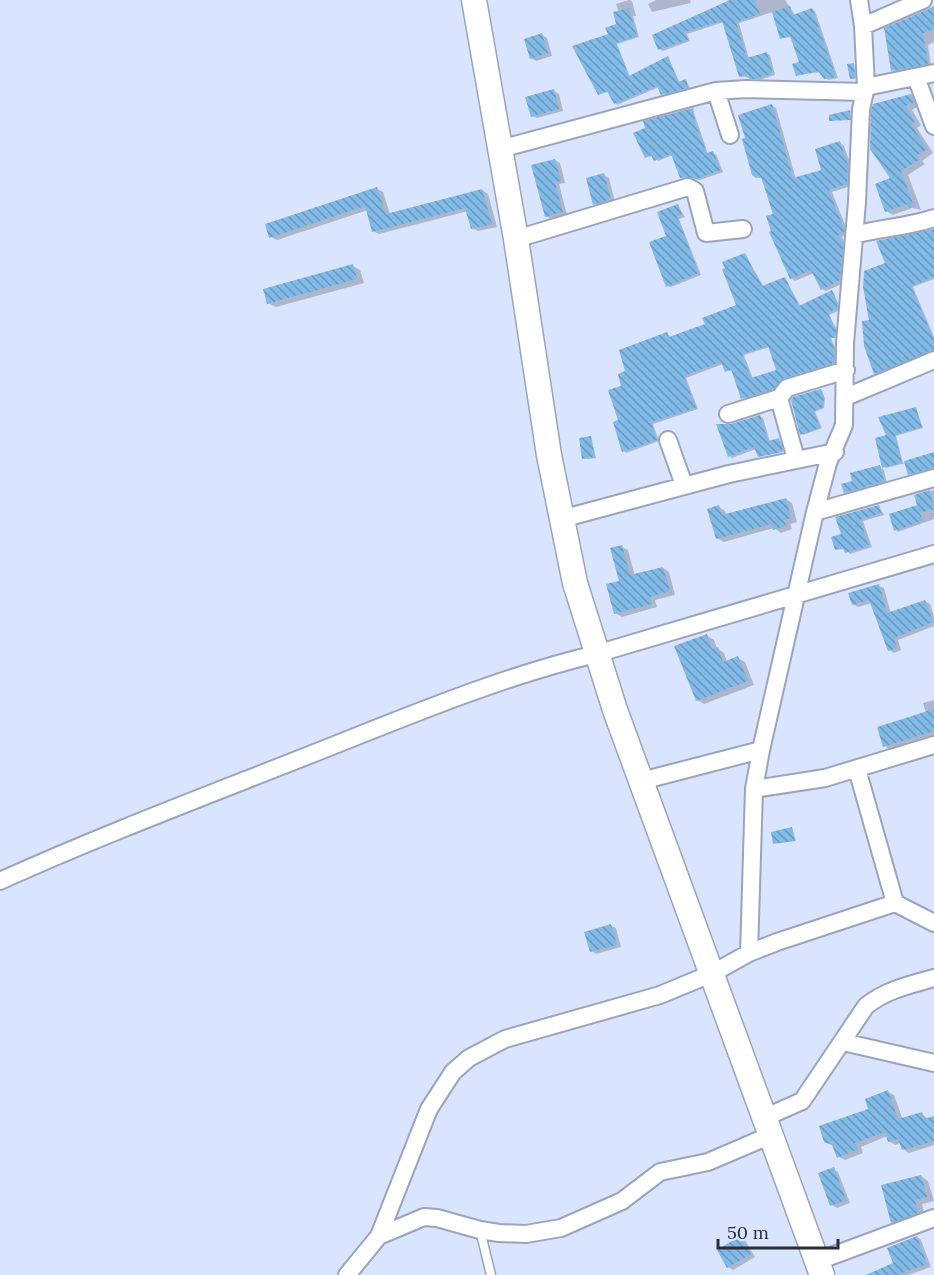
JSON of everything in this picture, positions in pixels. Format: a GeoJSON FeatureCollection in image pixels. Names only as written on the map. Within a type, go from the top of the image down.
{"type":"FeatureCollection","features":[{"type":"Feature","properties":{"kind":"street"},"geometry":{"type":"LineString","coordinates":[[474,0],[516,239],[532,357],[561,519],[596,654],[820,1268],[934,1218]]}},
{"type":"Feature","properties":{"kind":"street"},"geometry":{"type":"LineString","coordinates":[[749,953],[754,789],[761,750],[815,512],[828,463],[835,452],[844,425],[845,344],[861,109],[865,90],[863,26],[859,0]]}},
{"type":"Feature","properties":{"kind":"street"},"geometry":{"type":"LineString","coordinates":[[863,26],[923,0]]}},
{"type":"Feature","properties":{"kind":"street"},"geometry":{"type":"LineString","coordinates":[[500,149],[716,91],[865,90],[934,73]]}},
{"type":"Feature","properties":{"kind":"street"},"geometry":{"type":"LineString","coordinates":[[916,77],[934,126]]}},
{"type":"Feature","properties":{"kind":"street"},"geometry":{"type":"LineString","coordinates":[[716,91],[730,135]]}},
{"type":"Feature","properties":{"kind":"street"},"geometry":{"type":"LineString","coordinates":[[516,239],[688,187],[695,191],[706,233],[743,229]]}},
{"type":"Feature","properties":{"kind":"street"},"geometry":{"type":"LineString","coordinates":[[854,235],[881,228],[904,228],[934,218]]}},
{"type":"Feature","properties":{"kind":"street"},"geometry":{"type":"LineString","coordinates":[[846,397],[934,360]]}},
{"type":"Feature","properties":{"kind":"street"},"geometry":{"type":"LineString","coordinates":[[728,414],[779,398],[787,388],[846,370]]}},
{"type":"Feature","properties":{"kind":"street"},"geometry":{"type":"LineString","coordinates":[[779,398],[796,459]]}},
{"type":"Feature","properties":{"kind":"street"},"geometry":{"type":"LineString","coordinates":[[668,440],[684,485]]}},
{"type":"Feature","properties":{"kind":"street"},"geometry":{"type":"LineString","coordinates":[[561,519],[684,485],[835,452]]}},
{"type":"Feature","properties":{"kind":"street"},"geometry":{"type":"LineString","coordinates":[[815,512],[934,478]]}},
{"type":"Feature","properties":{"kind":"street"},"geometry":{"type":"LineString","coordinates":[[0,881],[412,715],[548,665],[596,654],[934,554]]}},
{"type":"Feature","properties":{"kind":"street"},"geometry":{"type":"LineString","coordinates":[[754,789],[777,787],[857,769],[934,745]]}},
{"type":"Feature","properties":{"kind":"street"},"geometry":{"type":"LineString","coordinates":[[641,781],[761,750]]}},
{"type":"Feature","properties":{"kind":"street"},"geometry":{"type":"LineString","coordinates":[[857,769],[895,903]]}},
{"type":"Feature","properties":{"kind":"street"},"geometry":{"type":"LineString","coordinates":[[347,1275],[379,1236],[429,1109],[453,1072],[469,1058],[505,1039],[660,995],[713,974],[749,953],[801,933],[895,903],[934,923]]}},
{"type":"Feature","properties":{"kind":"street"},"geometry":{"type":"LineString","coordinates":[[379,1236],[424,1217],[449,1220],[480,1230],[526,1234],[561,1228],[622,1201],[660,1173],[708,1162],[768,1126],[802,1101],[866,1006],[878,996],[903,986],[934,978]]}},
{"type":"Feature","properties":{"kind":"street"},"geometry":{"type":"LineString","coordinates":[[843,1042],[934,1063]]}},
{"type":"Feature","properties":{"kind":"lane"},"geometry":{"type":"LineString","coordinates":[[480,1230],[491,1275]]}},
{"type":"Feature","properties":{"kind":"building"},"geometry":{"type":"Polygon","coordinates":[[[730,0],[755,0],[760,14],[736,22],[747,58],[767,52],[773,74],[755,79],[749,79],[748,75],[739,77],[722,21],[685,32],[688,40],[658,50],[652,35],[730,0]]]}},
{"type":"Feature","properties":{"kind":"building"},"geometry":{"type":"Polygon","coordinates":[[[790,6],[793,15],[812,8],[836,77],[824,79],[818,71],[796,76],[792,64],[799,62],[790,36],[780,39],[772,12],[790,6]]]}},
{"type":"Feature","properties":{"kind":"building"},"geometry":{"type":"Polygon","coordinates":[[[934,7],[934,29],[923,33],[928,64],[891,71],[884,28],[934,7]]]}},
{"type":"Feature","properties":{"kind":"building"},"geometry":{"type":"Polygon","coordinates":[[[629,8],[637,36],[616,43],[629,76],[668,56],[678,82],[686,79],[688,88],[661,95],[657,86],[614,104],[607,91],[598,95],[572,46],[608,34],[605,28],[616,24],[613,12],[629,8]]]}},
{"type":"Feature","properties":{"kind":"building"},"geometry":{"type":"Polygon","coordinates":[[[542,33],[548,53],[530,59],[524,39],[542,33]]]}},
{"type":"Feature","properties":{"kind":"building"},"geometry":{"type":"Polygon","coordinates":[[[854,63],[855,78],[850,79],[847,64],[854,63]]]}},
{"type":"Feature","properties":{"kind":"building"},"geometry":{"type":"Polygon","coordinates":[[[554,89],[559,109],[531,117],[525,97],[554,89]]]}},
{"type":"Feature","properties":{"kind":"building"},"geometry":{"type":"Polygon","coordinates":[[[911,94],[914,102],[906,106],[915,121],[911,124],[927,149],[916,156],[919,160],[901,171],[914,206],[910,208],[907,204],[885,212],[875,184],[890,178],[870,149],[871,110],[873,104],[911,94]]]}},
{"type":"Feature","properties":{"kind":"building"},"geometry":{"type":"Polygon","coordinates":[[[772,104],[793,178],[821,170],[815,149],[840,141],[848,165],[847,184],[829,190],[844,229],[844,232],[838,235],[843,245],[840,280],[821,290],[811,270],[790,279],[769,232],[771,231],[766,216],[773,214],[761,177],[756,178],[752,175],[742,139],[745,138],[738,115],[772,104]]]}},
{"type":"Feature","properties":{"kind":"building"},"geometry":{"type":"Polygon","coordinates":[[[693,108],[695,122],[707,153],[713,151],[721,170],[696,179],[680,178],[671,154],[654,161],[651,155],[645,158],[633,133],[645,128],[643,121],[693,108]]]}},
{"type":"Feature","properties":{"kind":"building"},"geometry":{"type":"Polygon","coordinates":[[[850,110],[850,120],[829,121],[829,115],[850,110]]]}},
{"type":"Feature","properties":{"kind":"building"},"geometry":{"type":"Polygon","coordinates":[[[555,159],[561,181],[555,182],[563,212],[545,217],[531,165],[555,159]]]}},
{"type":"Feature","properties":{"kind":"building"},"geometry":{"type":"Polygon","coordinates":[[[604,173],[611,199],[593,205],[586,178],[604,173]]]}},
{"type":"Feature","properties":{"kind":"building"},"geometry":{"type":"Polygon","coordinates":[[[377,187],[386,214],[482,189],[492,224],[471,229],[465,208],[372,232],[365,206],[269,238],[265,224],[377,187]]]}},
{"type":"Feature","properties":{"kind":"building"},"geometry":{"type":"Polygon","coordinates":[[[678,204],[682,215],[677,217],[699,273],[666,287],[649,242],[666,236],[657,212],[678,204]]]}},
{"type":"Feature","properties":{"kind":"building"},"geometry":{"type":"Polygon","coordinates":[[[934,229],[934,277],[911,286],[934,340],[934,350],[874,374],[864,346],[862,321],[869,320],[863,287],[864,271],[885,263],[876,241],[934,229]]]}},
{"type":"Feature","properties":{"kind":"building"},"geometry":{"type":"Polygon","coordinates":[[[745,253],[762,286],[785,277],[799,306],[832,290],[838,303],[837,308],[828,313],[836,330],[835,338],[830,337],[834,349],[834,363],[784,378],[773,389],[741,399],[731,369],[725,372],[721,362],[684,376],[696,408],[651,422],[657,440],[622,452],[613,422],[618,420],[608,390],[621,386],[618,374],[625,371],[619,350],[667,332],[669,337],[705,324],[702,318],[736,305],[722,269],[725,268],[722,262],[745,253]],[[768,346],[742,354],[751,378],[776,370],[768,346]]]}},
{"type":"Feature","properties":{"kind":"building"},"geometry":{"type":"Polygon","coordinates":[[[353,264],[357,279],[267,304],[263,289],[353,264]]]}},
{"type":"Feature","properties":{"kind":"building"},"geometry":{"type":"Polygon","coordinates":[[[821,389],[824,396],[823,407],[814,411],[820,428],[800,435],[791,400],[793,397],[821,389]]]}},
{"type":"Feature","properties":{"kind":"building"},"geometry":{"type":"Polygon","coordinates":[[[916,407],[922,427],[895,435],[902,463],[882,468],[875,438],[886,435],[878,417],[916,407]]]}},
{"type":"Feature","properties":{"kind":"building"},"geometry":{"type":"Polygon","coordinates":[[[760,415],[768,441],[779,438],[783,452],[758,457],[754,447],[728,457],[716,424],[731,424],[760,415]]]}},
{"type":"Feature","properties":{"kind":"building"},"geometry":{"type":"Polygon","coordinates":[[[591,436],[595,457],[582,459],[579,438],[591,436]]]}},
{"type":"Feature","properties":{"kind":"building"},"geometry":{"type":"Polygon","coordinates":[[[934,452],[934,468],[908,475],[904,461],[934,452]]]}},
{"type":"Feature","properties":{"kind":"building"},"geometry":{"type":"Polygon","coordinates":[[[880,465],[884,481],[844,493],[841,484],[852,481],[850,473],[880,465]]]}},
{"type":"Feature","properties":{"kind":"building"},"geometry":{"type":"Polygon","coordinates":[[[930,490],[934,509],[920,513],[923,521],[894,531],[889,514],[917,505],[914,495],[930,490]]]}},
{"type":"Feature","properties":{"kind":"building"},"geometry":{"type":"Polygon","coordinates":[[[786,498],[791,518],[784,520],[786,526],[773,530],[771,524],[716,539],[707,509],[719,505],[722,515],[786,498]]]}},
{"type":"Feature","properties":{"kind":"building"},"geometry":{"type":"Polygon","coordinates":[[[879,505],[881,513],[860,520],[869,546],[845,553],[843,548],[835,550],[831,537],[841,534],[835,517],[879,505]]]}},
{"type":"Feature","properties":{"kind":"building"},"geometry":{"type":"Polygon","coordinates":[[[622,545],[630,575],[663,567],[670,591],[650,597],[652,604],[614,614],[606,584],[619,581],[610,548],[622,545]]]}},
{"type":"Feature","properties":{"kind":"building"},"geometry":{"type":"Polygon","coordinates":[[[879,584],[887,613],[925,600],[933,622],[894,638],[897,648],[888,651],[869,600],[852,605],[848,593],[879,584]]]}},
{"type":"Feature","properties":{"kind":"building"},"geometry":{"type":"Polygon","coordinates":[[[707,634],[712,649],[718,647],[723,662],[738,656],[748,681],[696,701],[674,646],[707,634]]]}},
{"type":"Feature","properties":{"kind":"building"},"geometry":{"type":"Polygon","coordinates":[[[934,709],[934,731],[883,747],[877,727],[934,709]]]}},
{"type":"Feature","properties":{"kind":"building"},"geometry":{"type":"Polygon","coordinates":[[[792,827],[795,841],[773,844],[771,832],[792,827]]]}},
{"type":"Feature","properties":{"kind":"building"},"geometry":{"type":"Polygon","coordinates":[[[611,924],[617,945],[590,952],[584,932],[611,924]]]}},
{"type":"Feature","properties":{"kind":"building"},"geometry":{"type":"Polygon","coordinates":[[[888,1090],[898,1119],[922,1112],[924,1119],[934,1116],[934,1141],[902,1150],[898,1139],[888,1142],[885,1132],[855,1143],[858,1149],[837,1158],[832,1145],[824,1142],[819,1126],[868,1109],[865,1099],[888,1090]]]}},
{"type":"Feature","properties":{"kind":"building"},"geometry":{"type":"Polygon","coordinates":[[[834,1167],[846,1200],[830,1206],[818,1173],[834,1167]]]}},
{"type":"Feature","properties":{"kind":"building"},"geometry":{"type":"Polygon","coordinates":[[[921,1175],[927,1197],[915,1200],[918,1213],[891,1223],[881,1185],[921,1175]]]}},
{"type":"Feature","properties":{"kind":"building"},"geometry":{"type":"Polygon","coordinates":[[[740,1236],[751,1254],[727,1268],[717,1250],[740,1236]]]}},
{"type":"Feature","properties":{"kind":"building"},"geometry":{"type":"Polygon","coordinates":[[[917,1236],[927,1264],[897,1275],[866,1275],[893,1263],[887,1248],[917,1236]]]}}]}
